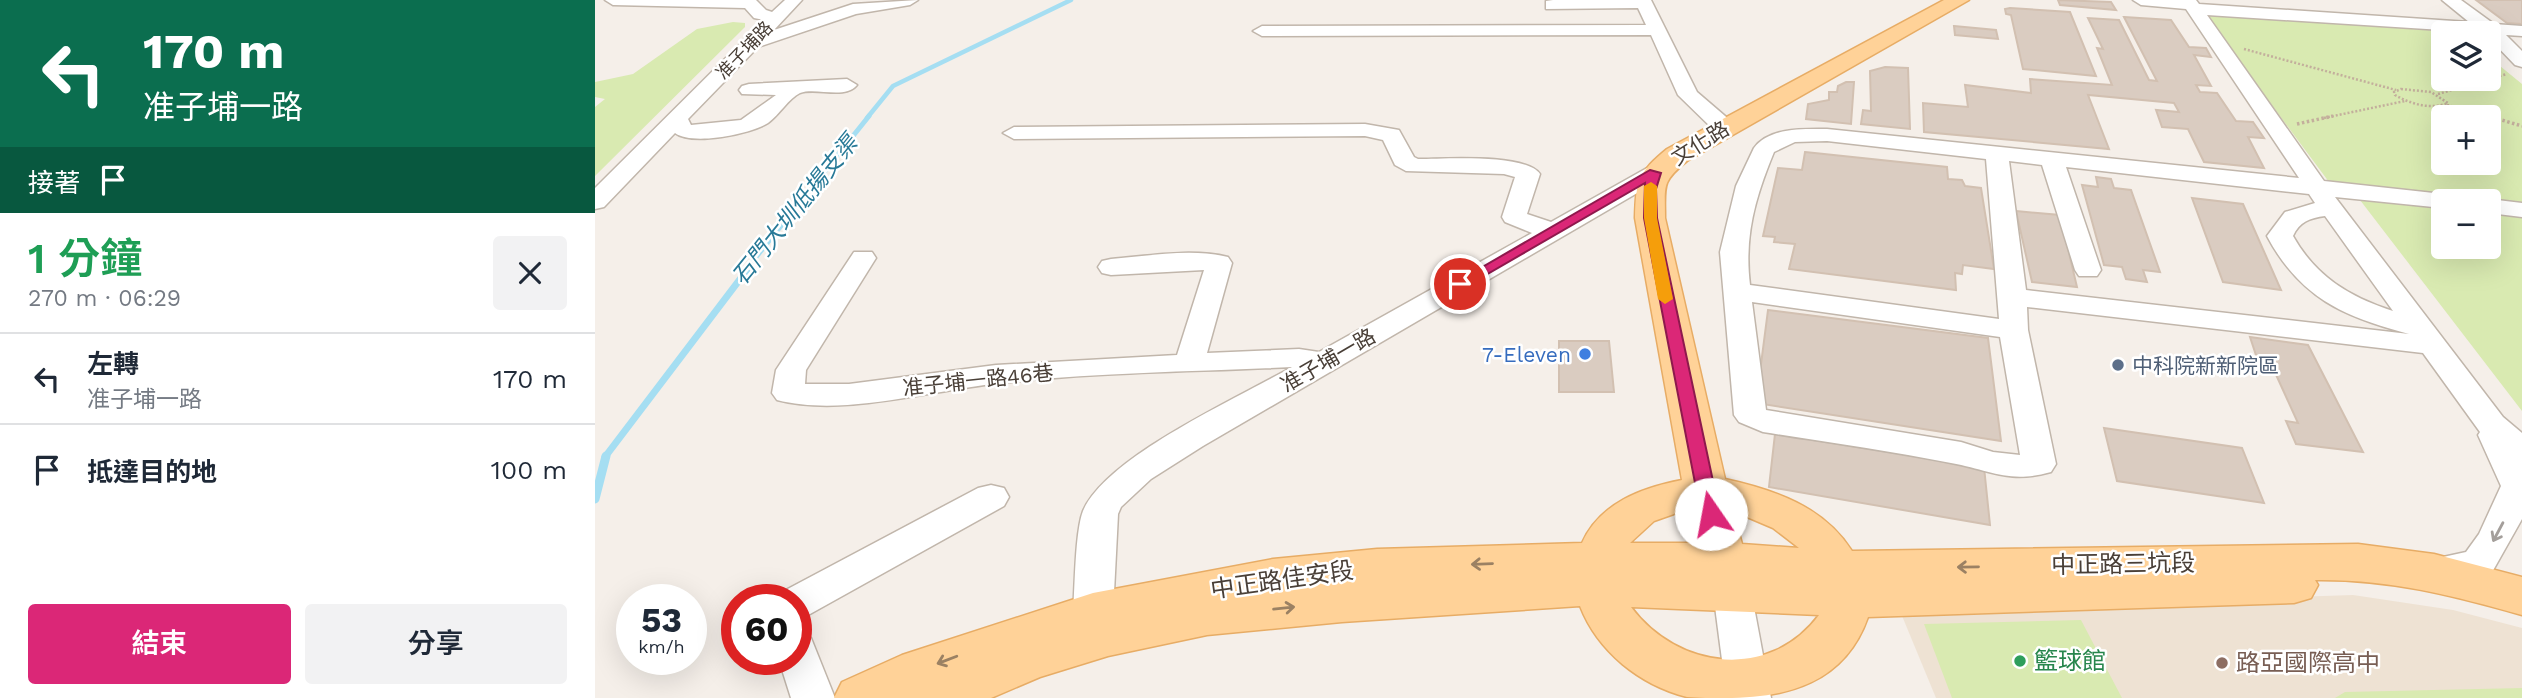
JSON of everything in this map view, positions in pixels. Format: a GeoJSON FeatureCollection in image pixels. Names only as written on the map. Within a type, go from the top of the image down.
{"type":"FeatureCollection","features":[{"type":"Feature","properties":{"kind":"main road","name":"文化路"},"geometry":{"type":"LineString","coordinates":[[1726,575],[1650,218],[1650,189],[1655,173],[1724,127],[1959,0]]}},
{"type":"Feature","properties":{"kind":"main road"},"geometry":{"type":"LineString","coordinates":[[1706,491],[1766,504],[1811,531],[1842,583],[1841,623],[1807,663],[1748,690],[1692,677],[1635,649],[1609,621],[1597,573],[1609,534],[1631,514],[1663,499],[1706,491]]}},
{"type":"Feature","properties":{"kind":"main road","name":"中正路三坑段"},"geometry":{"type":"LineString","coordinates":[[1842,583],[2331,562],[2434,572],[2522,596]]}},
{"type":"Feature","properties":{"kind":"main road","name":"中正路佳安段"},"geometry":{"type":"LineString","coordinates":[[861,698],[920,670],[1005,639],[1093,612],[1273,577],[1377,568],[1726,575]]}},
{"type":"Feature","properties":{"kind":"main road","name":"中正路佳安段"},"geometry":{"type":"LineString","coordinates":[[936,698],[1027,660],[1108,636],[1207,616],[1597,573]]}},
{"type":"Feature","properties":{"kind":"main road","name":"中正路三坑段"},"geometry":{"type":"LineString","coordinates":[[1726,575],[1842,583],[2171,590],[2341,582],[2438,588],[2522,614]]}},
{"type":"Feature","properties":{"kind":"street","name":"准子埔路"},"geometry":{"type":"LineString","coordinates":[[613,0],[750,3],[760,14],[776,18]]}},
{"type":"Feature","properties":{"kind":"street"},"geometry":{"type":"LineString","coordinates":[[776,18],[794,0]]}},
{"type":"Feature","properties":{"kind":"street"},"geometry":{"type":"LineString","coordinates":[[749,45],[853,9],[910,0]]}},
{"type":"Feature","properties":{"kind":"street"},"geometry":{"type":"LineString","coordinates":[[2141,0],[2431,24]]}},
{"type":"Feature","properties":{"kind":"street"},"geometry":{"type":"LineString","coordinates":[[2450,0],[2478,21]]}},
{"type":"Feature","properties":{"kind":"street"},"geometry":{"type":"LineString","coordinates":[[1552,5],[1644,1],[1688,95],[1724,127]]}},
{"type":"Feature","properties":{"kind":"street"},"geometry":{"type":"LineString","coordinates":[[2191,5],[2324,198],[2491,425],[2518,486],[2508,513],[2478,564],[2434,572]]}},
{"type":"Feature","properties":{"kind":"street","name":"准子埔路"},"geometry":{"type":"LineString","coordinates":[[595,202],[776,18]]}},
{"type":"Feature","properties":{"kind":"street"},"geometry":{"type":"LineString","coordinates":[[2501,29],[2522,31]]}},
{"type":"Feature","properties":{"kind":"street"},"geometry":{"type":"LineString","coordinates":[[1262,31],[1656,30]]}},
{"type":"Feature","properties":{"kind":"street"},"geometry":{"type":"LineString","coordinates":[[2501,46],[2516,67]]}},
{"type":"Feature","properties":{"kind":"street"},"geometry":{"type":"LineString","coordinates":[[750,90],[847,85]]}},
{"type":"Feature","properties":{"kind":"street"},"geometry":{"type":"LineString","coordinates":[[677,117],[684,131],[712,131],[742,125],[756,121],[795,87]]}},
{"type":"Feature","properties":{"kind":"street"},"geometry":{"type":"LineString","coordinates":[[1014,133],[1365,130],[1391,135],[1401,150],[1403,160],[1414,166],[1506,167],[1528,174],[1514,217],[1551,231]]}},
{"type":"Feature","properties":{"kind":"street"},"geometry":{"type":"LineString","coordinates":[[1997,154],[2013,297],[2013,330],[2039,464],[2026,468],[1989,464],[1961,453],[1763,422],[1750,415],[1733,252],[1748,187],[1765,148],[1791,136],[1827,135],[2052,160],[2324,198],[2431,201]]}},
{"type":"Feature","properties":{"kind":"street"},"geometry":{"type":"LineString","coordinates":[[2052,160],[2088,270]]}},
{"type":"Feature","properties":{"kind":"street","name":"准子埔一路"},"geometry":{"type":"LineString","coordinates":[[1093,612],[1100,514],[1105,501],[1125,482],[1191,438],[1655,173]]}},
{"type":"Feature","properties":{"kind":"street"},"geometry":{"type":"LineString","coordinates":[[2324,198],[2284,224],[2280,236],[2298,267],[2357,308],[2426,336]]}},
{"type":"Feature","properties":{"kind":"street"},"geometry":{"type":"LineString","coordinates":[[2501,207],[2522,210]]}},
{"type":"Feature","properties":{"kind":"street","name":"准子埔一路46巷"},"geometry":{"type":"LineString","coordinates":[[863,258],[791,370],[788,393],[849,394],[996,374],[1299,358],[1323,362]]}},
{"type":"Feature","properties":{"kind":"street"},"geometry":{"type":"LineString","coordinates":[[1111,267],[1187,261],[1219,263],[1189,363]]}},
{"type":"Feature","properties":{"kind":"street"},"geometry":{"type":"LineString","coordinates":[[1738,292],[2013,330]]}},
{"type":"Feature","properties":{"kind":"street"},"geometry":{"type":"LineString","coordinates":[[2013,297],[2426,336]]}},
{"type":"Feature","properties":{"kind":"street"},"geometry":{"type":"LineString","coordinates":[[2491,425],[2522,451]]}},
{"type":"Feature","properties":{"kind":"street"},"geometry":{"type":"LineString","coordinates":[[812,594],[991,497]]}},
{"type":"Feature","properties":{"kind":"street","name":"文化路"},"geometry":{"type":"LineString","coordinates":[[1726,575],[1748,690]]}},
{"type":"Feature","properties":{"kind":"street"},"geometry":{"type":"LineString","coordinates":[[805,675],[813,698]]}},
{"type":"Feature","properties":{"kind":"path"},"geometry":{"type":"LineString","coordinates":[[2216,41],[2396,90],[2414,89],[2438,94],[2447,100],[2446,104]]}},
{"type":"Feature","properties":{"kind":"path"},"geometry":{"type":"LineString","coordinates":[[2438,94],[2516,67]]}},
{"type":"Feature","properties":{"kind":"path"},"geometry":{"type":"LineString","coordinates":[[2396,90],[2395,94],[2405,101]]}},
{"type":"Feature","properties":{"kind":"path"},"geometry":{"type":"LineString","coordinates":[[2276,128],[2405,101],[2433,106],[2446,104],[2522,126]]}},
{"type":"Feature","properties":{"kind":"shaded area","name":"路亞國際高中"},"geometry":{"type":"Polygon","coordinates":[[[2353,595],[2453,610],[2522,628],[2522,698],[1936,698],[1900,611],[2353,595]]]}},
{"type":"Feature","properties":{"kind":"green space"},"geometry":{"type":"Polygon","coordinates":[[[2204,14],[2431,30],[2431,91],[2501,91],[2501,67],[2522,84],[2522,204],[2501,202],[2501,189],[2431,189],[2431,194],[2329,182],[2204,14]]]}},
{"type":"Feature","properties":{"kind":"green space"},"geometry":{"type":"Polygon","coordinates":[[[733,22],[745,23],[745,27],[595,176],[595,107],[605,99],[595,97],[595,82],[633,74],[697,29],[733,22]]]}},
{"type":"Feature","properties":{"kind":"green space"},"geometry":{"type":"Polygon","coordinates":[[[2360,200],[2431,207],[2431,259],[2501,259],[2501,214],[2522,216],[2522,411],[2360,200]]]}},
{"type":"Feature","properties":{"kind":"green space","name":"籃球館"},"geometry":{"type":"Polygon","coordinates":[[[2081,620],[2122,698],[1952,698],[1924,624],[2081,620]]]}},
{"type":"Feature","properties":{"kind":"green space"},"geometry":{"type":"Polygon","coordinates":[[[2522,688],[2522,698],[2335,698],[2345,692],[2522,688]]]}},
{"type":"Feature","properties":{"kind":"building"},"geometry":{"type":"Polygon","coordinates":[[[2058,0],[2111,2],[2116,10],[2060,5],[2058,0]]]}},
{"type":"Feature","properties":{"kind":"building"},"geometry":{"type":"Polygon","coordinates":[[[2476,0],[2522,0],[2522,24],[2507,23],[2476,0]]]}},
{"type":"Feature","properties":{"kind":"building"},"geometry":{"type":"Polygon","coordinates":[[[2005,9],[2070,12],[2096,76],[2023,69],[2011,15],[2006,14],[2005,9]]]}},
{"type":"Feature","properties":{"kind":"building"},"geometry":{"type":"Polygon","coordinates":[[[2124,17],[2171,20],[2189,47],[2206,48],[2211,57],[2194,55],[2211,86],[2196,85],[2200,92],[2217,93],[2236,121],[2253,122],[2264,138],[2248,137],[2264,168],[2204,162],[2188,129],[2162,127],[2156,110],[2179,112],[2174,103],[2088,95],[2109,149],[1924,132],[1923,103],[1968,107],[1965,85],[2031,93],[2030,79],[2112,85],[2097,48],[2103,49],[2088,18],[2119,20],[2149,80],[2157,81],[2124,17]]]}},
{"type":"Feature","properties":{"kind":"building"},"geometry":{"type":"Polygon","coordinates":[[[1954,26],[1996,30],[1998,39],[1955,35],[1954,26]]]}},
{"type":"Feature","properties":{"kind":"building"},"geometry":{"type":"Polygon","coordinates":[[[1885,67],[1908,68],[1910,129],[1861,124],[1863,110],[1871,111],[1870,71],[1885,67]]]}},
{"type":"Feature","properties":{"kind":"building"},"geometry":{"type":"Polygon","coordinates":[[[1854,82],[1851,124],[1806,119],[1808,104],[1829,100],[1829,92],[1837,92],[1838,86],[1854,82]]]}},
{"type":"Feature","properties":{"kind":"building"},"geometry":{"type":"Polygon","coordinates":[[[1805,152],[1947,167],[1948,179],[1962,180],[1965,186],[1981,188],[1994,269],[1963,265],[1962,274],[1955,273],[1956,290],[1789,269],[1795,244],[1774,242],[1775,237],[1763,236],[1778,168],[1802,170],[1805,152]]]}},
{"type":"Feature","properties":{"kind":"building"},"geometry":{"type":"Polygon","coordinates":[[[2096,177],[2111,179],[2114,188],[2131,190],[2160,272],[2143,270],[2147,282],[2126,279],[2122,267],[2104,265],[2082,185],[2098,187],[2096,177]]]}},
{"type":"Feature","properties":{"kind":"building"},"geometry":{"type":"Polygon","coordinates":[[[2192,198],[2243,204],[2281,290],[2223,282],[2192,198]]]}},
{"type":"Feature","properties":{"kind":"building"},"geometry":{"type":"Polygon","coordinates":[[[2016,211],[2060,215],[2077,287],[2032,282],[2016,211]]]}},
{"type":"Feature","properties":{"kind":"building"},"geometry":{"type":"Polygon","coordinates":[[[1768,310],[1988,338],[2001,441],[1756,403],[1768,310]]]}},
{"type":"Feature","properties":{"kind":"building"},"geometry":{"type":"Polygon","coordinates":[[[2250,337],[2308,345],[2363,452],[2296,444],[2286,421],[2298,423],[2268,357],[2256,355],[2250,337]]]}},
{"type":"Feature","properties":{"kind":"building","name":"7-Eleven"},"geometry":{"type":"Polygon","coordinates":[[[1559,341],[1609,341],[1614,392],[1559,392],[1559,341]]]}},
{"type":"Feature","properties":{"kind":"building"},"geometry":{"type":"Polygon","coordinates":[[[2104,428],[2242,448],[2264,503],[2117,481],[2104,428]]]}},
{"type":"Feature","properties":{"kind":"building"},"geometry":{"type":"Polygon","coordinates":[[[1775,434],[1984,467],[1990,525],[1769,487],[1775,434]]]}},
{"type":"Feature","properties":{"kind":"waterway","name":"石門大圳低揚支渠"},"geometry":{"type":"LineString","coordinates":[[867,118],[893,86],[1071,0]]}},
{"type":"Feature","properties":{"kind":"waterway","name":"石門大圳低揚支渠"},"geometry":{"type":"LineString","coordinates":[[748,267],[869,116]]}},
{"type":"Feature","properties":{"kind":"waterway","name":"石門大圳低揚支渠"},"geometry":{"type":"LineString","coordinates":[[605,457],[750,266]]}},
{"type":"Feature","properties":{"kind":"waterway","name":"石門大圳低揚支渠"},"geometry":{"type":"LineString","coordinates":[[595,499],[606,456]]}},
{"type":"Feature","properties":{"kind":"slow traffic"},"geometry":{"type":"LineString","coordinates":[[1651,186],[1650,218],[1665,299]]}},
{"type":"Feature","properties":{"kind":"place","name":"7-Eleven"},"geometry":{"type":"Point","coordinates":[1585,354]}},
{"type":"Feature","properties":{"kind":"place","name":"中科院新新院區"},"geometry":{"type":"Point","coordinates":[2118,365]}},
{"type":"Feature","properties":{"kind":"place","name":"籃球館"},"geometry":{"type":"Point","coordinates":[2020,661]}},
{"type":"Feature","properties":{"kind":"place","name":"路亞國際高中"},"geometry":{"type":"Point","coordinates":[2222,663]}},
{"type":"Feature","properties":{"kind":"route"},"geometry":{"type":"LineString","coordinates":[[1460,284],[1655,173],[1650,189],[1650,218],[1711,514]]}}]}
